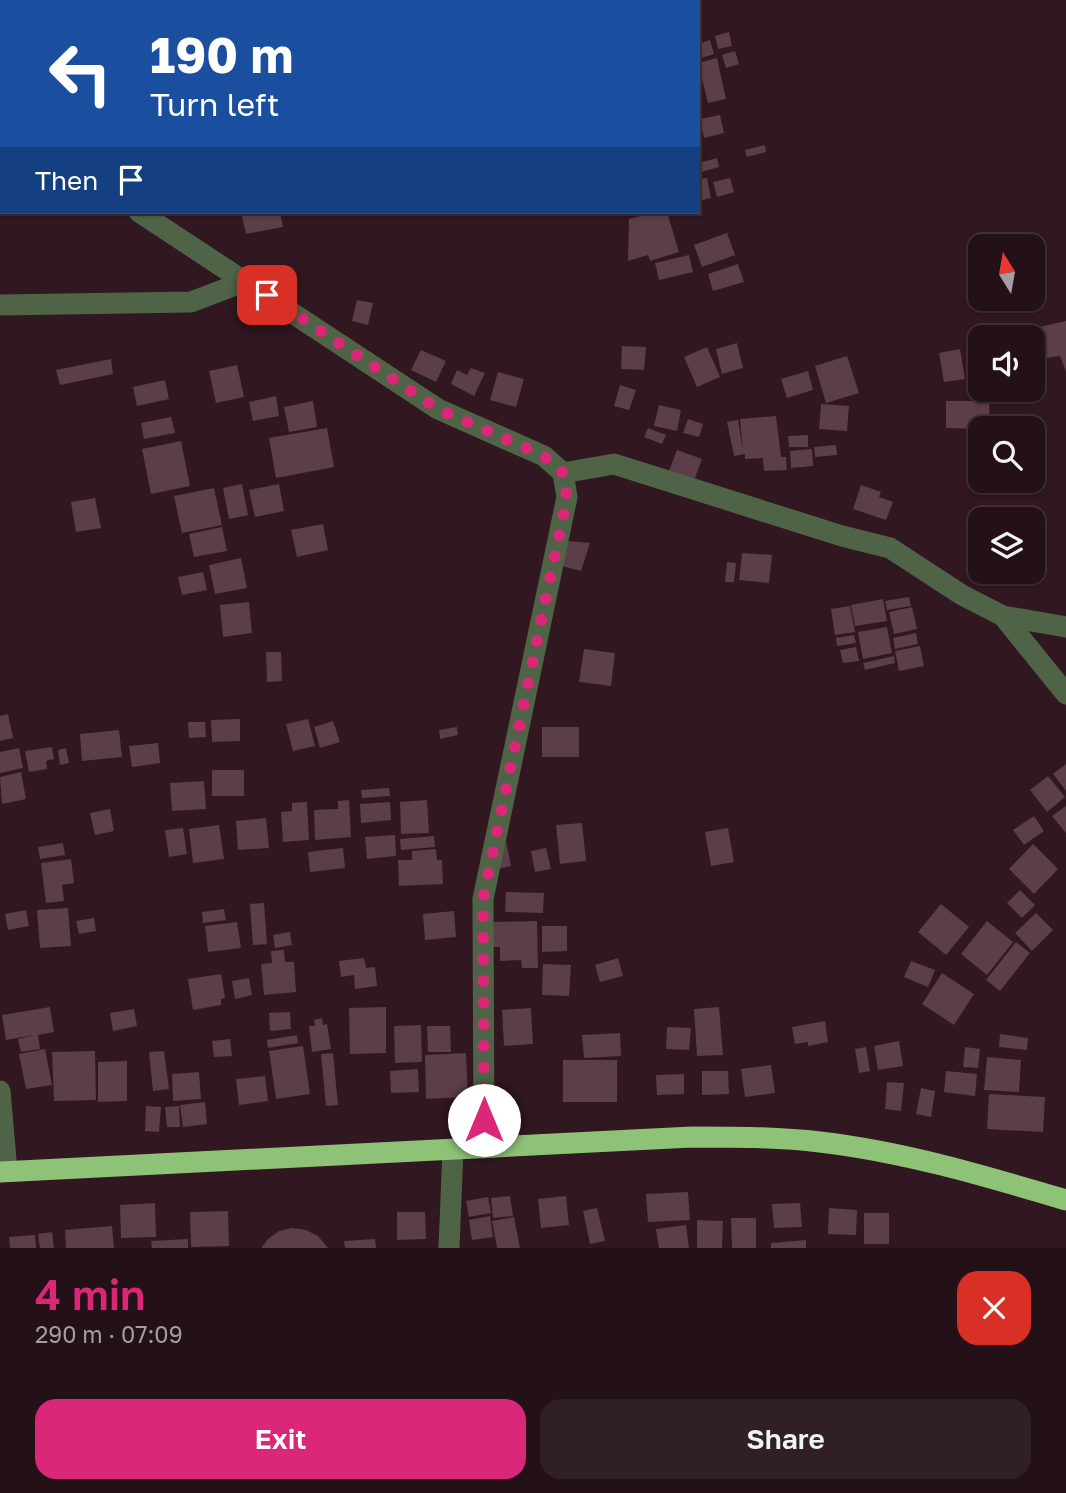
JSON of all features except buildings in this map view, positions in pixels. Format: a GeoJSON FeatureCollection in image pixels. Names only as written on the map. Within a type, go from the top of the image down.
{"type":"FeatureCollection","features":[{"type":"Feature","properties":{"kind":"highway"},"geometry":{"type":"LineString","coordinates":[[4,1171],[692,1137],[763,1137],[819,1142],[937,1162],[1066,1200]]}},
{"type":"Feature","properties":{"kind":"street"},"geometry":{"type":"LineString","coordinates":[[142,214],[438,409],[544,456],[563,473],[567,497],[483,899],[484,1148]]}},
{"type":"Feature","properties":{"kind":"street"},"geometry":{"type":"LineString","coordinates":[[0,305],[191,302],[246,281]]}},
{"type":"Feature","properties":{"kind":"street"},"geometry":{"type":"LineString","coordinates":[[563,473],[614,464],[842,536],[890,548],[961,595],[1003,616],[1066,627]]}},
{"type":"Feature","properties":{"kind":"street"},"geometry":{"type":"LineString","coordinates":[[1003,616],[1066,694]]}},
{"type":"Feature","properties":{"kind":"street"},"geometry":{"type":"LineString","coordinates":[[0,1091],[4,1171]]}},
{"type":"Feature","properties":{"kind":"street"},"geometry":{"type":"LineString","coordinates":[[449,1248],[453,1149]]}},
{"type":"Feature","properties":{"kind":"route"},"geometry":{"type":"LineString","coordinates":[[267,295],[438,409],[544,456],[563,473],[567,497],[483,899],[484,1120]]}}]}
